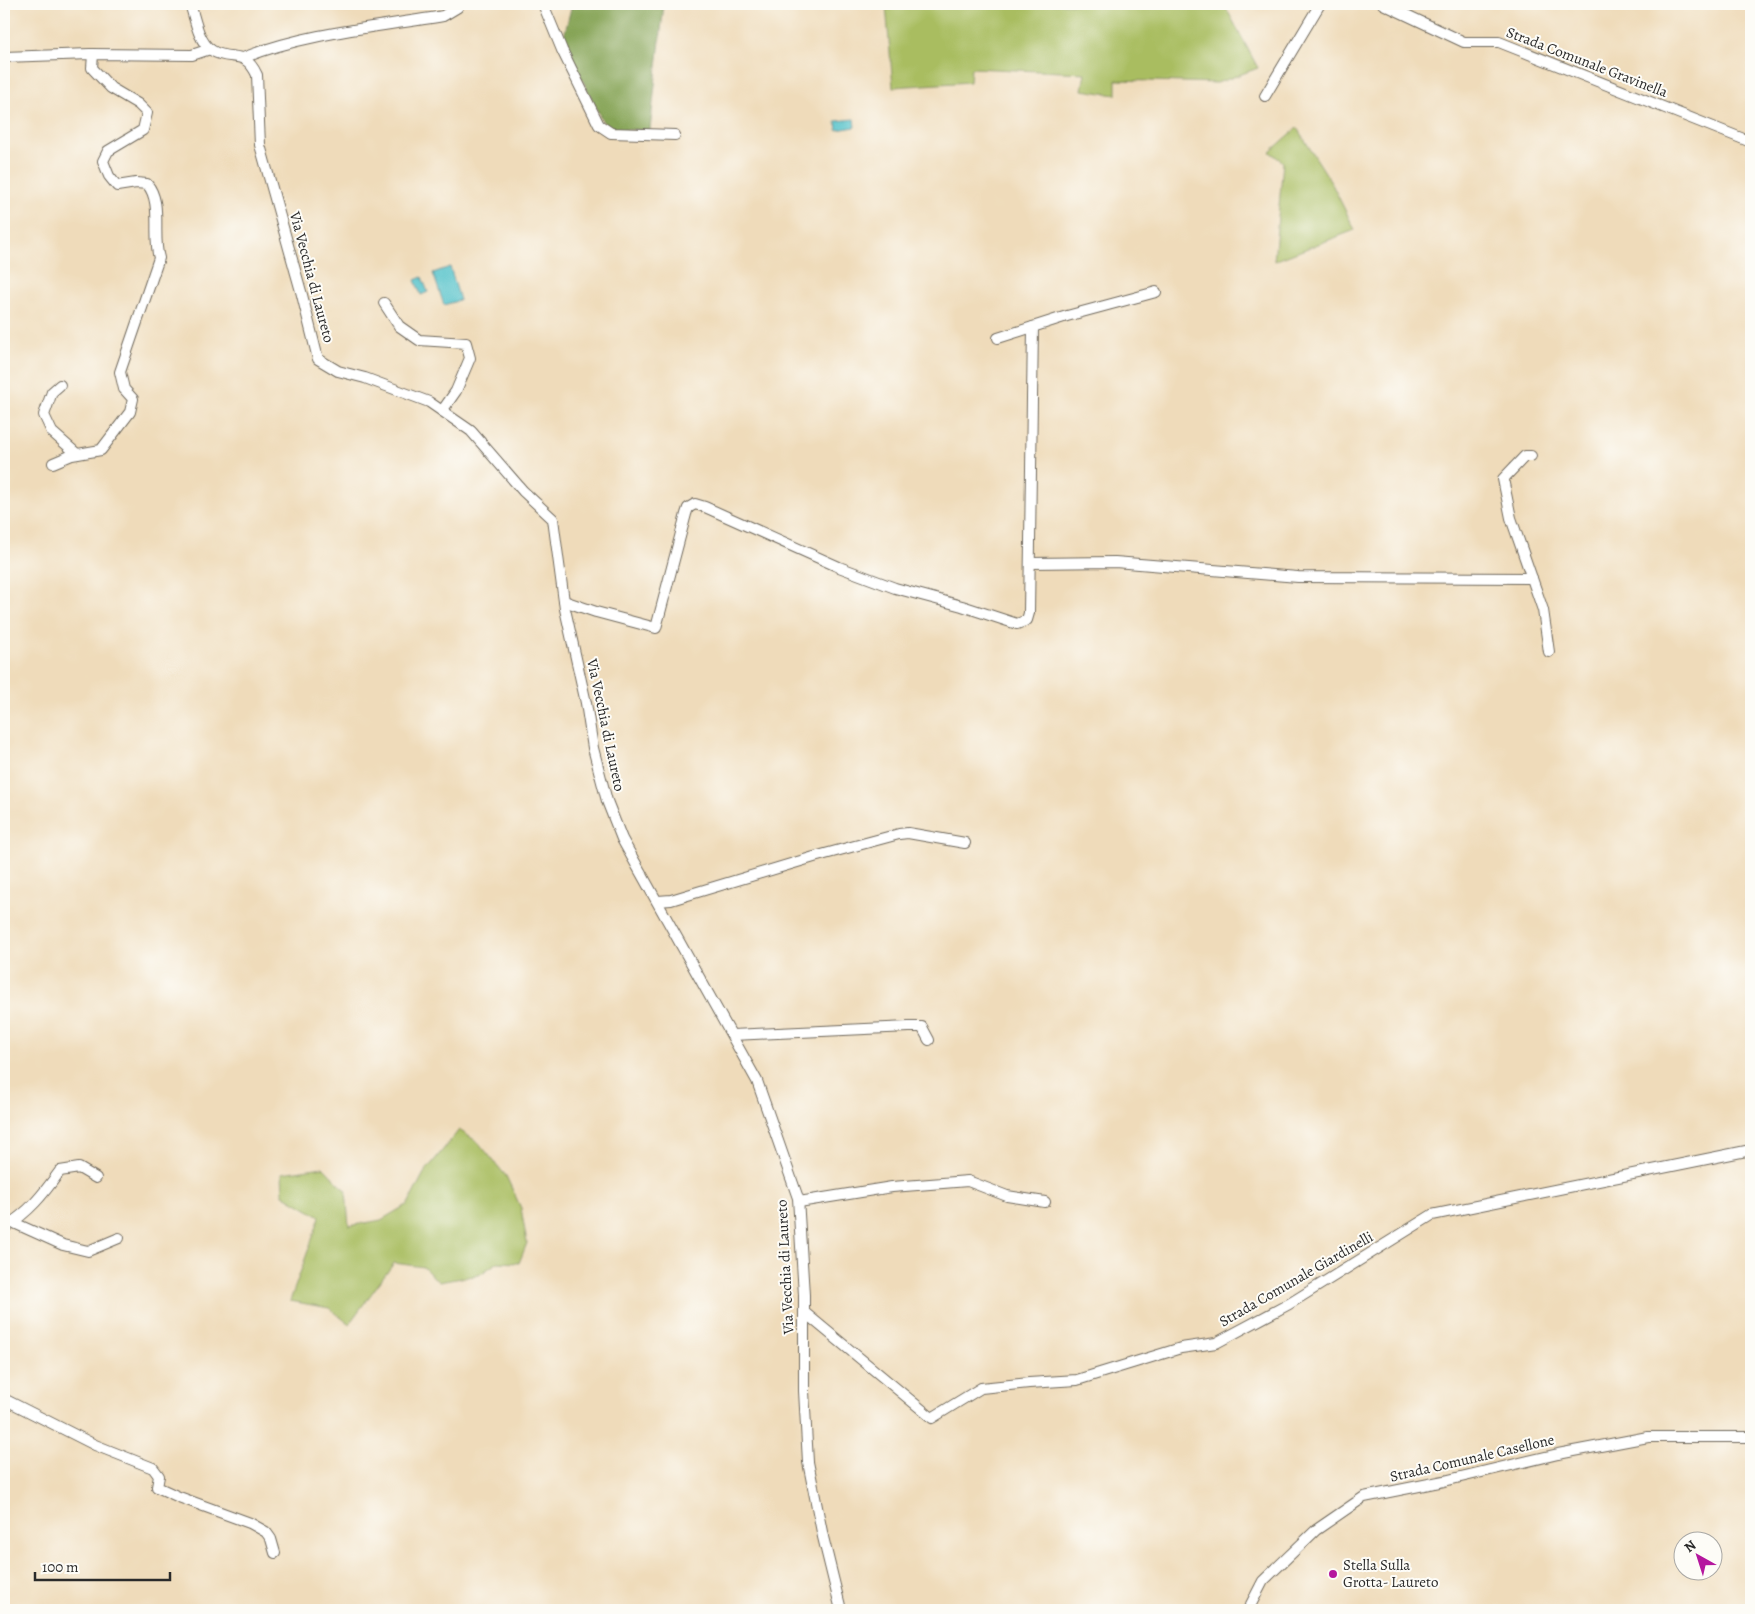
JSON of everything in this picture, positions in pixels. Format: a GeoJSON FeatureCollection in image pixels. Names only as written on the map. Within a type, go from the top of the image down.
{"type":"FeatureCollection","features":[{"type":"Feature","properties":{"kind":"street"},"geometry":{"type":"LineString","coordinates":[[190,4],[203,40],[210,49],[222,55],[243,58],[258,51],[323,36],[443,16],[458,7],[458,4]]}},
{"type":"Feature","properties":{"kind":"street"},"geometry":{"type":"LineString","coordinates":[[543,4],[562,50],[599,125],[611,133],[675,135]]}},
{"type":"Feature","properties":{"kind":"street"},"geometry":{"type":"LineString","coordinates":[[1265,96],[1320,4]]}},
{"type":"Feature","properties":{"kind":"street","name":"Strada Comunale Gravinella"},"geometry":{"type":"LineString","coordinates":[[1383,4],[1464,42],[1499,42],[1751,142]]}},
{"type":"Feature","properties":{"kind":"street"},"geometry":{"type":"LineString","coordinates":[[4,57],[93,54],[192,55],[210,49]]}},
{"type":"Feature","properties":{"kind":"street"},"geometry":{"type":"LineString","coordinates":[[53,462],[76,454],[101,450],[130,412],[132,399],[124,389],[120,372],[159,258],[156,249],[153,191],[147,184],[136,183],[117,186],[108,176],[103,161],[108,151],[143,130],[147,113],[138,104],[111,88],[92,68],[93,54]]}},
{"type":"Feature","properties":{"kind":"street","name":"Via Vecchia di Laureto"},"geometry":{"type":"LineString","coordinates":[[243,58],[253,67],[256,76],[260,145],[300,286],[318,359],[338,371],[365,378],[429,402],[471,431],[523,491],[553,519],[564,601],[586,703],[593,748],[607,801],[622,839],[757,1081],[777,1133],[799,1202],[804,1312],[804,1391],[808,1462],[841,1610]]}},
{"type":"Feature","properties":{"kind":"street"},"geometry":{"type":"LineString","coordinates":[[998,338],[1156,292]]}},
{"type":"Feature","properties":{"kind":"street"},"geometry":{"type":"LineString","coordinates":[[384,303],[399,326],[419,340],[466,343],[470,358],[456,391],[442,411]]}},
{"type":"Feature","properties":{"kind":"street"},"geometry":{"type":"LineString","coordinates":[[564,601],[596,612],[656,628],[686,514],[688,508],[695,504],[839,567],[895,588],[962,606],[1017,624],[1027,620],[1029,613],[1033,327]]}},
{"type":"Feature","properties":{"kind":"street"},"geometry":{"type":"LineString","coordinates":[[60,385],[52,392],[44,415],[52,432],[76,454]]}},
{"type":"Feature","properties":{"kind":"street"},"geometry":{"type":"LineString","coordinates":[[1531,456],[1525,456],[1503,479],[1511,518],[1544,610],[1549,652]]}},
{"type":"Feature","properties":{"kind":"street"},"geometry":{"type":"LineString","coordinates":[[1030,563],[1115,562],[1298,577],[1532,578]]}},
{"type":"Feature","properties":{"kind":"street"},"geometry":{"type":"LineString","coordinates":[[658,901],[671,900],[795,862],[899,834],[908,833],[964,843]]}},
{"type":"Feature","properties":{"kind":"street"},"geometry":{"type":"LineString","coordinates":[[732,1035],[922,1027],[929,1040]]}},
{"type":"Feature","properties":{"kind":"street","name":"Strada Comunale Giardinelli"},"geometry":{"type":"LineString","coordinates":[[804,1312],[932,1418],[981,1388],[1077,1380],[1181,1348],[1216,1343],[1289,1304],[1432,1215],[1751,1151]]}},
{"type":"Feature","properties":{"kind":"street"},"geometry":{"type":"LineString","coordinates":[[8,1225],[41,1198],[60,1172],[79,1168],[96,1178]]}},
{"type":"Feature","properties":{"kind":"street"},"geometry":{"type":"LineString","coordinates":[[799,1202],[892,1187],[968,1181],[1006,1196],[1045,1202]]}},
{"type":"Feature","properties":{"kind":"street"},"geometry":{"type":"LineString","coordinates":[[8,1225],[88,1251],[119,1238]]}},
{"type":"Feature","properties":{"kind":"street"},"geometry":{"type":"LineString","coordinates":[[4,1399],[95,1445],[154,1468],[159,1476],[157,1487],[179,1498],[250,1523],[266,1532],[271,1539],[275,1553]]}},
{"type":"Feature","properties":{"kind":"street","name":"Strada Comunale Casellone"},"geometry":{"type":"LineString","coordinates":[[1248,1610],[1263,1581],[1316,1530],[1364,1497],[1444,1481],[1558,1454],[1648,1437],[1751,1437]]}},
{"type":"Feature","properties":{"kind":"green space"},"geometry":{"type":"Polygon","coordinates":[[[572,4],[664,4],[650,130],[616,130],[603,122],[563,40],[572,4]]]}},
{"type":"Feature","properties":{"kind":"green space"},"geometry":{"type":"Polygon","coordinates":[[[782,4],[1224,4],[1258,68],[1217,83],[1116,80],[1116,95],[1082,90],[1085,73],[971,68],[970,82],[893,87],[886,6],[782,4]]]}},
{"type":"Feature","properties":{"kind":"green space"},"geometry":{"type":"Polygon","coordinates":[[[1297,128],[1330,180],[1355,230],[1274,261],[1283,162],[1270,152],[1297,128]]]}},
{"type":"Feature","properties":{"kind":"green space"},"geometry":{"type":"Polygon","coordinates":[[[459,1130],[478,1142],[506,1176],[521,1208],[527,1243],[519,1263],[498,1262],[479,1275],[439,1282],[423,1267],[394,1263],[349,1324],[329,1308],[290,1301],[320,1217],[283,1195],[282,1173],[323,1167],[346,1191],[349,1226],[381,1220],[408,1204],[424,1173],[459,1130]]]}},
{"type":"Feature","properties":{"kind":"water"},"geometry":{"type":"Polygon","coordinates":[[[854,119],[855,127],[837,130],[836,121],[854,119]]]}},
{"type":"Feature","properties":{"kind":"water"},"geometry":{"type":"Polygon","coordinates":[[[450,267],[460,300],[444,305],[433,273],[450,267]]]}},
{"type":"Feature","properties":{"kind":"water"},"geometry":{"type":"Polygon","coordinates":[[[422,277],[428,292],[421,295],[415,280],[422,277]]]}},
{"type":"Feature","properties":{"kind":"place","name":"Stella Sulla Grotta- Laureto"},"geometry":{"type":"Point","coordinates":[1333,1574]}}]}
